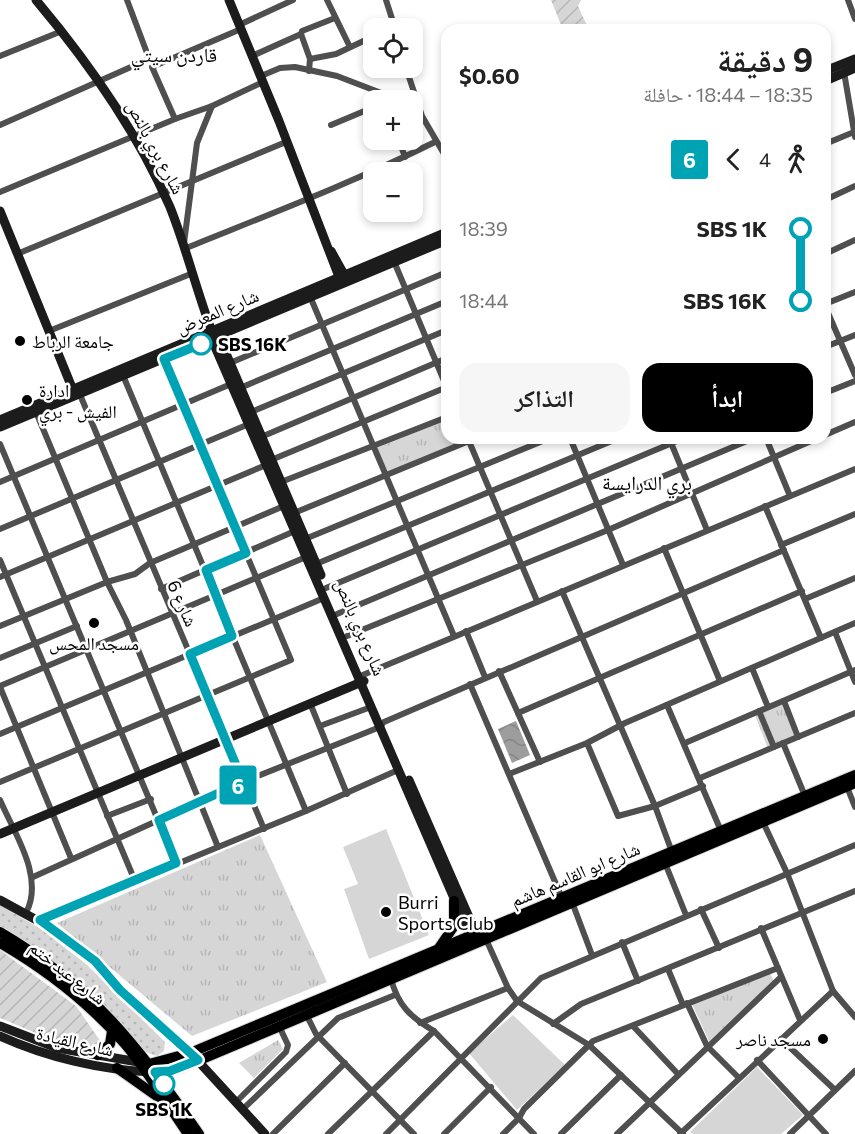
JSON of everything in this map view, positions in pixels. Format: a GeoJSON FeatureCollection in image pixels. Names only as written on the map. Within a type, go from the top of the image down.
{"type":"FeatureCollection","features":[{"type":"Feature","properties":{"kind":"main road","name":"شارع بري بالنص"},"geometry":{"type":"LineString","coordinates":[[36,0],[100,81],[134,137],[164,194],[185,246],[213,333],[236,386],[251,412],[284,506],[478,937]]}},
{"type":"Feature","properties":{"kind":"main road"},"geometry":{"type":"LineString","coordinates":[[229,0],[343,280]]}},
{"type":"Feature","properties":{"kind":"main road"},"geometry":{"type":"LineString","coordinates":[[831,69],[855,59]]}},
{"type":"Feature","properties":{"kind":"main road"},"geometry":{"type":"LineString","coordinates":[[831,78],[855,68]]}},
{"type":"Feature","properties":{"kind":"main road"},"geometry":{"type":"LineString","coordinates":[[279,121],[290,140],[296,163]]}},
{"type":"Feature","properties":{"kind":"main road"},"geometry":{"type":"LineString","coordinates":[[0,211],[76,392]]}},
{"type":"Feature","properties":{"kind":"main road","name":"شارع المعرض"},"geometry":{"type":"LineString","coordinates":[[393,259],[441,235]]}},
{"type":"Feature","properties":{"kind":"main road","name":"شارع المعرض"},"geometry":{"type":"LineString","coordinates":[[0,420],[76,392],[393,259],[441,242]]}},
{"type":"Feature","properties":{"kind":"main road","name":"شارع بري بالنص"},"geometry":{"type":"LineString","coordinates":[[213,333],[230,363],[249,424],[281,482],[338,614],[371,707],[382,724],[398,770],[454,901],[478,937]]}},
{"type":"Feature","properties":{"kind":"main road","name":"شارع المعرض"},"geometry":{"type":"LineString","coordinates":[[122,373],[164,359],[213,333]]}},
{"type":"Feature","properties":{"kind":"main road","name":"شارع المعرض"},"geometry":{"type":"LineString","coordinates":[[0,427],[76,392]]}},
{"type":"Feature","properties":{"kind":"main road"},"geometry":{"type":"LineString","coordinates":[[0,834],[310,704],[362,679]]}},
{"type":"Feature","properties":{"kind":"main road","name":"شارع ابو القاسم هاشم"},"geometry":{"type":"LineString","coordinates":[[567,900],[672,852],[855,775]]}},
{"type":"Feature","properties":{"kind":"main road","name":"شارع ابو القاسم هاشم"},"geometry":{"type":"LineString","coordinates":[[194,1057],[279,1026],[391,979],[478,937],[665,863],[851,785]]}},
{"type":"Feature","properties":{"kind":"main road"},"geometry":{"type":"LineString","coordinates":[[0,900],[40,920],[95,961],[120,990],[194,1057],[265,1134]]}},
{"type":"Feature","properties":{"kind":"main road"},"geometry":{"type":"LineString","coordinates":[[438,950],[454,926],[454,901]]}},
{"type":"Feature","properties":{"kind":"main road","name":"شارع عبد ختم"},"geometry":{"type":"LineString","coordinates":[[0,932],[49,964],[90,997],[124,1032],[147,1068]]}},
{"type":"Feature","properties":{"kind":"main road","name":"شارع ابو القاسم هاشم"},"geometry":{"type":"LineString","coordinates":[[147,1068],[170,1071],[194,1057],[438,950],[478,937]]}},
{"type":"Feature","properties":{"kind":"main road","name":"شارع عبد ختم"},"geometry":{"type":"LineString","coordinates":[[0,943],[50,976],[112,1030],[147,1068],[199,1134]]}},
{"type":"Feature","properties":{"kind":"main road","name":"شارع القيادة"},"geometry":{"type":"LineString","coordinates":[[0,1026],[39,1042],[147,1068]]}},
{"type":"Feature","properties":{"kind":"main road"},"geometry":{"type":"LineString","coordinates":[[98,1055],[110,1044],[112,1030]]}},
{"type":"Feature","properties":{"kind":"main road","name":"شارع القيادة"},"geometry":{"type":"LineString","coordinates":[[0,1036],[45,1053],[117,1068],[147,1068]]}},
{"type":"Feature","properties":{"kind":"main road"},"geometry":{"type":"LineString","coordinates":[[117,1068],[144,1085],[166,1104]]}},
{"type":"Feature","properties":{"kind":"main road"},"geometry":{"type":"LineString","coordinates":[[147,1068],[166,1104],[188,1134]]}},
{"type":"Feature","properties":{"kind":"street"},"geometry":{"type":"LineString","coordinates":[[127,0],[152,67],[175,119]]}},
{"type":"Feature","properties":{"kind":"street"},"geometry":{"type":"LineString","coordinates":[[152,67],[293,0]]}},
{"type":"Feature","properties":{"kind":"street"},"geometry":{"type":"LineString","coordinates":[[327,0],[349,45]]}},
{"type":"Feature","properties":{"kind":"street"},"geometry":{"type":"LineString","coordinates":[[386,0],[392,18]]}},
{"type":"Feature","properties":{"kind":"street"},"geometry":{"type":"LineString","coordinates":[[848,0],[855,19]]}},
{"type":"Feature","properties":{"kind":"street"},"geometry":{"type":"LineString","coordinates":[[252,56],[301,34],[302,31],[335,18]]}},
{"type":"Feature","properties":{"kind":"street"},"geometry":{"type":"LineString","coordinates":[[0,56],[62,31]]}},
{"type":"Feature","properties":{"kind":"street"},"geometry":{"type":"LineString","coordinates":[[301,34],[310,59],[309,71]]}},
{"type":"Feature","properties":{"kind":"street"},"geometry":{"type":"LineString","coordinates":[[310,59],[336,54],[349,45],[363,40]]}},
{"type":"Feature","properties":{"kind":"street"},"geometry":{"type":"LineString","coordinates":[[0,125],[149,59]]}},
{"type":"Feature","properties":{"kind":"street"},"geometry":{"type":"LineString","coordinates":[[0,192],[175,119],[212,106],[283,67],[296,67],[337,76],[373,90]]}},
{"type":"Feature","properties":{"kind":"street"},"geometry":{"type":"LineString","coordinates":[[831,142],[854,134],[844,72]]}},
{"type":"Feature","properties":{"kind":"street"},"geometry":{"type":"LineString","coordinates":[[212,106],[197,143],[185,246],[309,197],[339,188],[435,142]]}},
{"type":"Feature","properties":{"kind":"street"},"geometry":{"type":"LineString","coordinates":[[331,125],[363,112]]}},
{"type":"Feature","properties":{"kind":"street"},"geometry":{"type":"LineString","coordinates":[[423,116],[441,150]]}},
{"type":"Feature","properties":{"kind":"street"},"geometry":{"type":"LineString","coordinates":[[17,254],[286,142]]}},
{"type":"Feature","properties":{"kind":"street"},"geometry":{"type":"LineString","coordinates":[[402,150],[405,157]]}},
{"type":"Feature","properties":{"kind":"street"},"geometry":{"type":"LineString","coordinates":[[831,197],[855,186]]}},
{"type":"Feature","properties":{"kind":"street"},"geometry":{"type":"LineString","coordinates":[[831,251],[855,240]]}},
{"type":"Feature","properties":{"kind":"street"},"geometry":{"type":"LineString","coordinates":[[393,259],[441,374]]}},
{"type":"Feature","properties":{"kind":"street"},"geometry":{"type":"LineString","coordinates":[[49,331],[193,273]]}},
{"type":"Feature","properties":{"kind":"street"},"geometry":{"type":"LineString","coordinates":[[230,363],[441,275]]}},
{"type":"Feature","properties":{"kind":"street"},"geometry":{"type":"LineString","coordinates":[[831,302],[855,291]]}},
{"type":"Feature","properties":{"kind":"street"},"geometry":{"type":"LineString","coordinates":[[310,294],[454,636]]}},
{"type":"Feature","properties":{"kind":"street"},"geometry":{"type":"LineString","coordinates":[[0,482],[184,404],[236,386],[441,304]]}},
{"type":"Feature","properties":{"kind":"street"},"geometry":{"type":"LineString","coordinates":[[831,319],[855,375]]}},
{"type":"Feature","properties":{"kind":"street"},"geometry":{"type":"LineString","coordinates":[[251,412],[441,332]]}},
{"type":"Feature","properties":{"kind":"street"},"geometry":{"type":"LineString","coordinates":[[831,345],[855,335]]}},
{"type":"Feature","properties":{"kind":"street"},"geometry":{"type":"LineString","coordinates":[[0,782],[291,660],[164,359]]}},
{"type":"Feature","properties":{"kind":"street"},"geometry":{"type":"LineString","coordinates":[[261,437],[441,361]]}},
{"type":"Feature","properties":{"kind":"street"},"geometry":{"type":"LineString","coordinates":[[122,373],[232,636],[270,720],[306,811]]}},
{"type":"Feature","properties":{"kind":"street"},"geometry":{"type":"LineString","coordinates":[[831,391],[855,381]]}},
{"type":"Feature","properties":{"kind":"street"},"geometry":{"type":"LineString","coordinates":[[3,576],[441,389]]}},
{"type":"Feature","properties":{"kind":"street","name":"شارع 6"},"geometry":{"type":"LineString","coordinates":[[76,392],[264,829]]}},
{"type":"Feature","properties":{"kind":"street"},"geometry":{"type":"LineString","coordinates":[[36,412],[218,847]]}},
{"type":"Feature","properties":{"kind":"street"},"geometry":{"type":"LineString","coordinates":[[281,482],[441,419]]}},
{"type":"Feature","properties":{"kind":"street"},"geometry":{"type":"LineString","coordinates":[[831,432],[855,422]]}},
{"type":"Feature","properties":{"kind":"street"},"geometry":{"type":"LineString","coordinates":[[0,529],[249,424]]}},
{"type":"Feature","properties":{"kind":"street"},"geometry":{"type":"LineString","coordinates":[[0,444],[141,775],[176,863]]}},
{"type":"Feature","properties":{"kind":"street"},"geometry":{"type":"LineString","coordinates":[[294,513],[460,444]]}},
{"type":"Feature","properties":{"kind":"street"},"geometry":{"type":"LineString","coordinates":[[471,444],[537,602]]}},
{"type":"Feature","properties":{"kind":"street"},"geometry":{"type":"LineString","coordinates":[[305,539],[536,444]]}},
{"type":"Feature","properties":{"kind":"street"},"geometry":{"type":"LineString","coordinates":[[572,444],[623,566]]}},
{"type":"Feature","properties":{"kind":"street"},"geometry":{"type":"LineString","coordinates":[[316,564],[605,444]]}},
{"type":"Feature","properties":{"kind":"street"},"geometry":{"type":"LineString","coordinates":[[326,588],[501,516],[663,444]]}},
{"type":"Feature","properties":{"kind":"street"},"geometry":{"type":"LineString","coordinates":[[671,444],[707,530]]}},
{"type":"Feature","properties":{"kind":"street"},"geometry":{"type":"LineString","coordinates":[[338,614],[510,539],[739,444]]}},
{"type":"Feature","properties":{"kind":"street"},"geometry":{"type":"LineString","coordinates":[[769,444],[790,496]]}},
{"type":"Feature","properties":{"kind":"street"},"geometry":{"type":"LineString","coordinates":[[347,636],[608,530],[804,444]]}},
{"type":"Feature","properties":{"kind":"street"},"geometry":{"type":"LineString","coordinates":[[362,679],[454,636],[855,468]]}},
{"type":"Feature","properties":{"kind":"street"},"geometry":{"type":"LineString","coordinates":[[0,626],[107,582],[135,574],[150,563],[284,506]]}},
{"type":"Feature","properties":{"kind":"street"},"geometry":{"type":"LineString","coordinates":[[765,506],[821,638]]}},
{"type":"Feature","properties":{"kind":"street"},"geometry":{"type":"LineString","coordinates":[[33,877],[115,838],[382,724],[855,514]]}},
{"type":"Feature","properties":{"kind":"street"},"geometry":{"type":"LineString","coordinates":[[161,589],[295,531]]}},
{"type":"Feature","properties":{"kind":"street"},"geometry":{"type":"LineString","coordinates":[[664,548],[720,681]]}},
{"type":"Feature","properties":{"kind":"street"},"geometry":{"type":"LineString","coordinates":[[71,858],[0,686],[306,557]]}},
{"type":"Feature","properties":{"kind":"street"},"geometry":{"type":"LineString","coordinates":[[0,560],[3,576],[23,616],[135,881]]}},
{"type":"Feature","properties":{"kind":"street"},"geometry":{"type":"LineString","coordinates":[[805,599],[855,578]]}},
{"type":"Feature","properties":{"kind":"street"},"geometry":{"type":"LineString","coordinates":[[562,591],[655,806],[672,852]]}},
{"type":"Feature","properties":{"kind":"street"},"geometry":{"type":"LineString","coordinates":[[518,713],[802,591]]}},
{"type":"Feature","properties":{"kind":"street"},"geometry":{"type":"LineString","coordinates":[[0,734],[324,598]]}},
{"type":"Feature","properties":{"kind":"street"},"geometry":{"type":"LineString","coordinates":[[508,774],[587,743],[720,681],[855,623]]}},
{"type":"Feature","properties":{"kind":"street"},"geometry":{"type":"LineString","coordinates":[[0,658],[77,626]]}},
{"type":"Feature","properties":{"kind":"street"},"geometry":{"type":"LineString","coordinates":[[466,631],[485,677]]}},
{"type":"Feature","properties":{"kind":"street"},"geometry":{"type":"LineString","coordinates":[[835,632],[853,671],[855,682]]}},
{"type":"Feature","properties":{"kind":"street"},"geometry":{"type":"LineString","coordinates":[[752,668],[768,707]]}},
{"type":"Feature","properties":{"kind":"street"},"geometry":{"type":"LineString","coordinates":[[499,671],[540,762]]}},
{"type":"Feature","properties":{"kind":"street"},"geometry":{"type":"LineString","coordinates":[[685,743],[853,671]]}},
{"type":"Feature","properties":{"kind":"street"},"geometry":{"type":"LineString","coordinates":[[470,684],[508,774],[592,955]]}},
{"type":"Feature","properties":{"kind":"street"},"geometry":{"type":"LineString","coordinates":[[784,700],[798,737]]}},
{"type":"Feature","properties":{"kind":"street"},"geometry":{"type":"LineString","coordinates":[[310,704],[347,794]]}},
{"type":"Feature","properties":{"kind":"street"},"geometry":{"type":"LineString","coordinates":[[667,705],[721,831]]}},
{"type":"Feature","properties":{"kind":"street"},"geometry":{"type":"LineString","coordinates":[[320,726],[371,707]]}},
{"type":"Feature","properties":{"kind":"street"},"geometry":{"type":"LineString","coordinates":[[759,711],[774,747]]}},
{"type":"Feature","properties":{"kind":"street"},"geometry":{"type":"LineString","coordinates":[[700,778],[855,713]]}},
{"type":"Feature","properties":{"kind":"street"},"geometry":{"type":"LineString","coordinates":[[587,743],[618,816],[655,806],[703,786]]}},
{"type":"Feature","properties":{"kind":"street"},"geometry":{"type":"LineString","coordinates":[[783,743],[805,796]]}},
{"type":"Feature","properties":{"kind":"street"},"geometry":{"type":"LineString","coordinates":[[40,920],[264,829],[398,770]]}},
{"type":"Feature","properties":{"kind":"street"},"geometry":{"type":"LineString","coordinates":[[851,785],[855,807]]}},
{"type":"Feature","properties":{"kind":"street"},"geometry":{"type":"LineString","coordinates":[[107,816],[151,799]]}},
{"type":"Feature","properties":{"kind":"street"},"geometry":{"type":"LineString","coordinates":[[0,800],[33,877],[32,896],[26,913]]}},
{"type":"Feature","properties":{"kind":"street"},"geometry":{"type":"LineString","coordinates":[[763,822],[787,873],[833,991],[854,1014]]}},
{"type":"Feature","properties":{"kind":"street"},"geometry":{"type":"LineString","coordinates":[[386,1134],[519,1003],[541,978],[855,844]]}},
{"type":"Feature","properties":{"kind":"street"},"geometry":{"type":"LineString","coordinates":[[665,863],[686,915]]}},
{"type":"Feature","properties":{"kind":"street"},"geometry":{"type":"LineString","coordinates":[[553,1024],[580,1004],[855,891]]}},
{"type":"Feature","properties":{"kind":"street"},"geometry":{"type":"LineString","coordinates":[[701,909],[719,948]]}},
{"type":"Feature","properties":{"kind":"street"},"geometry":{"type":"LineString","coordinates":[[761,928],[800,1020]]}},
{"type":"Feature","properties":{"kind":"street"},"geometry":{"type":"LineString","coordinates":[[478,937],[507,988],[519,1003],[589,1046],[681,1134],[757,1060],[833,991]]}},
{"type":"Feature","properties":{"kind":"street"},"geometry":{"type":"LineString","coordinates":[[622,942],[638,981]]}},
{"type":"Feature","properties":{"kind":"street"},"geometry":{"type":"LineString","coordinates":[[503,1134],[519,1118],[524,1108],[593,1041],[778,968]]}},
{"type":"Feature","properties":{"kind":"street"},"geometry":{"type":"LineString","coordinates":[[668,969],[707,1046],[739,1078]]}},
{"type":"Feature","properties":{"kind":"street"},"geometry":{"type":"LineString","coordinates":[[617,1134],[781,976]]}},
{"type":"Feature","properties":{"kind":"street"},"geometry":{"type":"LineString","coordinates":[[391,979],[395,995],[420,1023],[434,1031],[463,1059],[534,1134]]}},
{"type":"Feature","properties":{"kind":"street"},"geometry":{"type":"LineString","coordinates":[[420,1023],[507,988]]}},
{"type":"Feature","properties":{"kind":"street"},"geometry":{"type":"LineString","coordinates":[[239,1106],[344,1014],[395,995]]}},
{"type":"Feature","properties":{"kind":"street"},"geometry":{"type":"LineString","coordinates":[[306,1014],[318,1036],[414,1134]]}},
{"type":"Feature","properties":{"kind":"street"},"geometry":{"type":"LineString","coordinates":[[239,1106],[286,1052],[288,1045],[279,1026]]}},
{"type":"Feature","properties":{"kind":"street"},"geometry":{"type":"LineString","coordinates":[[633,1026],[678,1074]]}},
{"type":"Feature","properties":{"kind":"street"},"geometry":{"type":"LineString","coordinates":[[328,1134],[434,1031]]}},
{"type":"Feature","properties":{"kind":"street"},"geometry":{"type":"LineString","coordinates":[[781,1039],[835,1090]]}},
{"type":"Feature","properties":{"kind":"street"},"geometry":{"type":"LineString","coordinates":[[757,1060],[826,1134]]}},
{"type":"Feature","properties":{"kind":"street"},"geometry":{"type":"LineString","coordinates":[[273,1134],[345,1063]]}},
{"type":"Feature","properties":{"kind":"street"},"geometry":{"type":"LineString","coordinates":[[790,1134],[855,1071]]}},
{"type":"Feature","properties":{"kind":"street"},"geometry":{"type":"LineString","coordinates":[[561,1134],[621,1075]]}},
{"type":"Feature","properties":{"kind":"street"},"geometry":{"type":"LineString","coordinates":[[444,1134],[491,1087]]}},
{"type":"Feature","properties":{"kind":"green space"},"geometry":{"type":"Polygon","coordinates":[[[551,0],[581,0],[578,6],[586,24],[561,24],[551,0]]]}},
{"type":"Feature","properties":{"kind":"green space"},"geometry":{"type":"Polygon","coordinates":[[[441,422],[441,444],[459,444],[387,473],[377,448],[441,422]]]}},
{"type":"Feature","properties":{"kind":"green space"},"geometry":{"type":"Polygon","coordinates":[[[783,704],[797,738],[768,749],[755,715],[783,704]]]}},
{"type":"Feature","properties":{"kind":"green space","name":"Burri Sports Club"},"geometry":{"type":"Polygon","coordinates":[[[386,829],[429,935],[369,959],[344,889],[358,884],[343,847],[386,829]]]}},
{"type":"Feature","properties":{"kind":"green space"},"geometry":{"type":"Polygon","coordinates":[[[260,835],[327,982],[192,1036],[57,923],[260,835]]]}},
{"type":"Feature","properties":{"kind":"green space"},"geometry":{"type":"Polygon","coordinates":[[[0,905],[41,929],[86,964],[165,1042],[164,1051],[157,1056],[144,1050],[91,992],[47,957],[0,926],[0,905]]]}},
{"type":"Feature","properties":{"kind":"green space"},"geometry":{"type":"Polygon","coordinates":[[[0,950],[76,1006],[101,1042],[98,1047],[55,1041],[0,1018],[0,950]]]}},
{"type":"Feature","properties":{"kind":"green space"},"geometry":{"type":"Polygon","coordinates":[[[770,973],[774,981],[709,1041],[692,1004],[770,973]]]}},
{"type":"Feature","properties":{"kind":"green space"},"geometry":{"type":"Polygon","coordinates":[[[513,1015],[565,1065],[517,1110],[469,1053],[513,1015]]]}},
{"type":"Feature","properties":{"kind":"green space"},"geometry":{"type":"Polygon","coordinates":[[[278,1040],[283,1049],[254,1078],[239,1063],[278,1040]]]}},
{"type":"Feature","properties":{"kind":"green space"},"geometry":{"type":"Polygon","coordinates":[[[757,1067],[803,1115],[781,1134],[693,1134],[690,1132],[757,1067]]]}},
{"type":"Feature","properties":{"kind":"water"},"geometry":{"type":"Polygon","coordinates":[[[516,721],[530,755],[512,763],[498,729],[516,721]]]}},
{"type":"Feature","properties":{"kind":"bus line","name":"6"},"geometry":{"type":"LineString","coordinates":[[164,1084],[155,1072],[161,1073],[181,1068],[198,1060],[120,990],[95,961],[40,920],[176,863],[159,820],[243,782],[190,654],[232,636],[206,570],[246,553],[164,359],[201,344]]}},
{"type":"Feature","properties":{"kind":"place","name":"جامعة الرباط"},"geometry":{"type":"Point","coordinates":[20,341]}},
{"type":"Feature","properties":{"kind":"place","name":"SBS 16K"},"geometry":{"type":"Point","coordinates":[201,344]}},
{"type":"Feature","properties":{"kind":"place","name":"ادارة الفيش - بري"},"geometry":{"type":"Point","coordinates":[27,400]}},
{"type":"Feature","properties":{"kind":"place","name":"مسجد المحس"},"geometry":{"type":"Point","coordinates":[94,623]}},
{"type":"Feature","properties":{"kind":"place","name":"Burri Sports Club"},"geometry":{"type":"Point","coordinates":[386,912]}},
{"type":"Feature","properties":{"kind":"place","name":"مسجد ناصر"},"geometry":{"type":"Point","coordinates":[823,1039]}},
{"type":"Feature","properties":{"kind":"place","name":"SBS 1K"},"geometry":{"type":"Point","coordinates":[164,1084]}},
{"type":"Feature","properties":{"kind":"district","name":"قاردن سيتي"},"geometry":{"type":"Point","coordinates":[174,54]}},
{"type":"Feature","properties":{"kind":"district","name":"بري الدرايسة"},"geometry":{"type":"Point","coordinates":[647,482]}}]}
